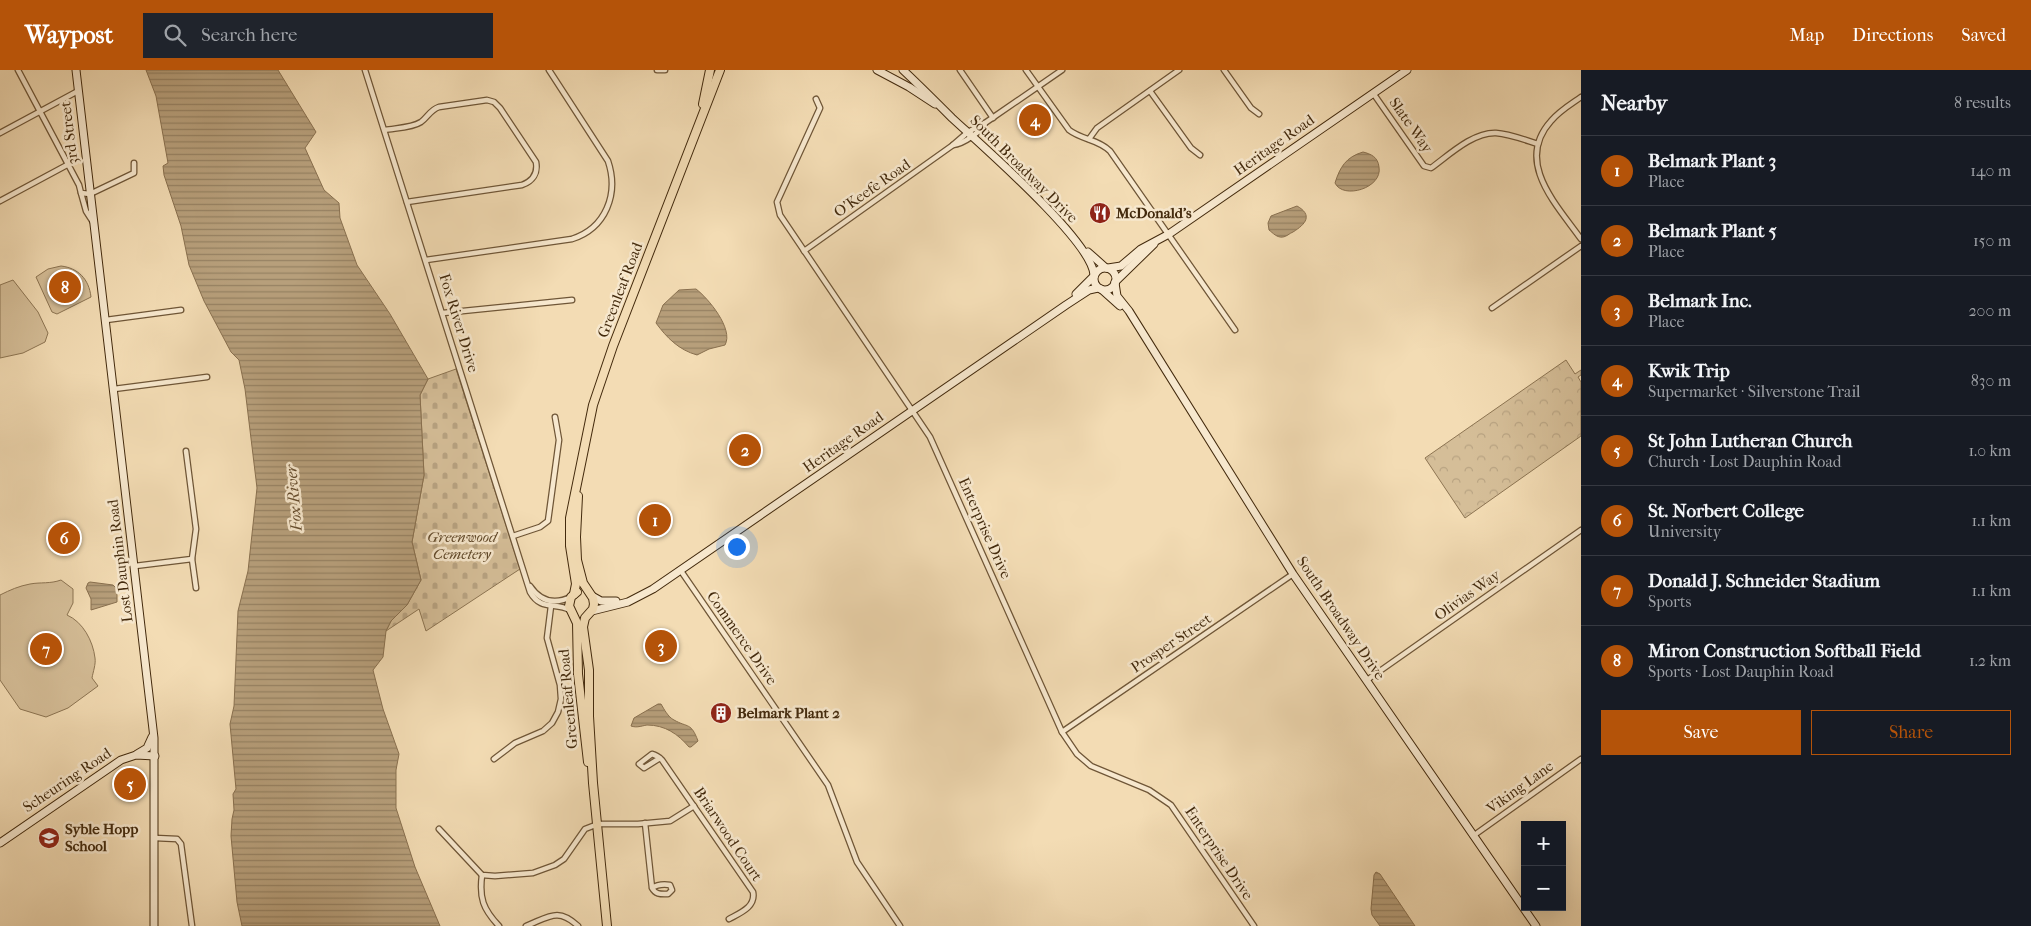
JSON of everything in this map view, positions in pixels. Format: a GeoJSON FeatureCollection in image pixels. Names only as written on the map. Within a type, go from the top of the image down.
{"type":"FeatureCollection","features":[{"type":"Feature","properties":{"kind":"main road","name":"3rd Street"},"geometry":{"type":"LineString","coordinates":[[76,70],[90,194]]}},
{"type":"Feature","properties":{"kind":"main road"},"geometry":{"type":"LineString","coordinates":[[699,123],[710,70]]}},
{"type":"Feature","properties":{"kind":"main road"},"geometry":{"type":"LineString","coordinates":[[699,123],[720,70]]}},
{"type":"Feature","properties":{"kind":"main road","name":"South Broadway Drive"},"geometry":{"type":"LineString","coordinates":[[877,70],[946,111]]}},
{"type":"Feature","properties":{"kind":"main road","name":"South Broadway Drive"},"geometry":{"type":"LineString","coordinates":[[903,70],[1042,203],[1082,248],[1092,262],[1094,275]]}},
{"type":"Feature","properties":{"kind":"main road","name":"Heritage Road"},"geometry":{"type":"LineString","coordinates":[[1107,268],[1121,266],[1140,249],[1169,234],[1407,70]]}},
{"type":"Feature","properties":{"kind":"main road","name":"Greenleaf Road"},"geometry":{"type":"LineString","coordinates":[[573,595],[576,584],[570,546],[570,518],[593,405],[602,374],[699,123]]}},
{"type":"Feature","properties":{"kind":"main road","name":"Lost Dauphin Road"},"geometry":{"type":"LineString","coordinates":[[90,194],[154,732],[154,926]]}},
{"type":"Feature","properties":{"kind":"main road","name":"Heritage Road"},"geometry":{"type":"LineString","coordinates":[[1115,282],[1156,242]]}},
{"type":"Feature","properties":{"kind":"main road","name":"South Broadway Drive"},"geometry":{"type":"LineString","coordinates":[[1082,248],[1107,268]]}},
{"type":"Feature","properties":{"kind":"main road"},"geometry":{"type":"LineString","coordinates":[[1107,268],[1114,273],[1115,282],[1109,289],[1100,288],[1094,282],[1094,275],[1100,269],[1107,268]]}},
{"type":"Feature","properties":{"kind":"main road","name":"Heritage Road"},"geometry":{"type":"LineString","coordinates":[[1066,305],[1094,275]]}},
{"type":"Feature","properties":{"kind":"main road","name":"South Broadway Drive"},"geometry":{"type":"LineString","coordinates":[[1115,282],[1117,296],[1129,311],[1132,319],[1293,574],[1536,926]]}},
{"type":"Feature","properties":{"kind":"main road","name":"South Broadway Drive"},"geometry":{"type":"LineString","coordinates":[[1100,288],[1132,319]]}},
{"type":"Feature","properties":{"kind":"main road","name":"Heritage Road"},"geometry":{"type":"LineString","coordinates":[[590,613],[621,604],[653,589],[1086,291],[1100,288]]}},
{"type":"Feature","properties":{"kind":"main road","name":"Greenleaf Road"},"geometry":{"type":"LineString","coordinates":[[579,471],[576,549],[581,578],[590,595]]}},
{"type":"Feature","properties":{"kind":"main road"},"geometry":{"type":"LineString","coordinates":[[581,591],[590,595],[594,604],[590,613],[581,616],[572,612],[569,604],[573,595],[581,591]]}},
{"type":"Feature","properties":{"kind":"main road","name":"Heritage Road"},"geometry":{"type":"LineString","coordinates":[[590,595],[601,601],[634,599]]}},
{"type":"Feature","properties":{"kind":"main road","name":"Greenleaf Road"},"geometry":{"type":"LineString","coordinates":[[572,612],[577,623],[577,661],[584,733],[598,824],[607,926]]}},
{"type":"Feature","properties":{"kind":"main road","name":"Greenleaf Road"},"geometry":{"type":"LineString","coordinates":[[590,613],[583,627],[589,670],[589,716],[593,783]]}},
{"type":"Feature","properties":{"kind":"main road"},"geometry":{"type":"LineString","coordinates":[[127,757],[144,750],[150,743],[154,732]]}},
{"type":"Feature","properties":{"kind":"main road","name":"Scheuring Road"},"geometry":{"type":"LineString","coordinates":[[0,843],[91,779],[127,757],[155,756]]}},
{"type":"Feature","properties":{"kind":"street"},"geometry":{"type":"LineString","coordinates":[[18,70],[79,185],[86,211],[94,223]]}},
{"type":"Feature","properties":{"kind":"street","name":"Fox River Drive"},"geometry":{"type":"LineString","coordinates":[[365,70],[528,583],[535,598],[543,604],[565,607],[572,612]]}},
{"type":"Feature","properties":{"kind":"street"},"geometry":{"type":"LineString","coordinates":[[426,260],[572,239],[586,234],[603,218],[609,206],[612,193],[612,176],[608,161],[549,70]]}},
{"type":"Feature","properties":{"kind":"street"},"geometry":{"type":"LineString","coordinates":[[658,70],[665,70]]}},
{"type":"Feature","properties":{"kind":"street"},"geometry":{"type":"LineString","coordinates":[[960,70],[993,118]]}},
{"type":"Feature","properties":{"kind":"street"},"geometry":{"type":"LineString","coordinates":[[1026,70],[1069,130],[1076,135],[1100,143],[1110,152],[1235,330]]}},
{"type":"Feature","properties":{"kind":"street","name":"O'Keefe Road"},"geometry":{"type":"LineString","coordinates":[[804,251],[1062,70]]}},
{"type":"Feature","properties":{"kind":"street"},"geometry":{"type":"LineString","coordinates":[[1089,139],[1097,128],[1179,70]]}},
{"type":"Feature","properties":{"kind":"street"},"geometry":{"type":"LineString","coordinates":[[1224,70],[1251,108],[1259,114]]}},
{"type":"Feature","properties":{"kind":"street"},"geometry":{"type":"LineString","coordinates":[[0,133],[78,91]]}},
{"type":"Feature","properties":{"kind":"street"},"geometry":{"type":"LineString","coordinates":[[1150,91],[1191,148],[1200,155]]}},
{"type":"Feature","properties":{"kind":"street","name":"Slate Way"},"geometry":{"type":"LineString","coordinates":[[1373,93],[1424,166],[1431,168],[1474,138],[1484,134],[1500,134],[1538,144]]}},
{"type":"Feature","properties":{"kind":"street"},"geometry":{"type":"LineString","coordinates":[[1581,97],[1552,119],[1538,144],[1537,160],[1542,181],[1581,239]]}},
{"type":"Feature","properties":{"kind":"street","name":"Enterprise Drive"},"geometry":{"type":"LineString","coordinates":[[816,99],[820,108],[777,202],[780,215],[914,410],[937,450],[1062,732],[1077,754],[1091,766],[1150,790],[1171,805],[1254,926]]}},
{"type":"Feature","properties":{"kind":"street"},"geometry":{"type":"LineString","coordinates":[[385,130],[423,121],[432,110],[439,106],[487,100],[494,102],[500,108],[535,159],[534,177],[526,184],[407,202]]}},
{"type":"Feature","properties":{"kind":"street"},"geometry":{"type":"LineString","coordinates":[[81,193],[90,194],[134,173],[134,163]]}},
{"type":"Feature","properties":{"kind":"street"},"geometry":{"type":"LineString","coordinates":[[0,201],[68,165]]}},
{"type":"Feature","properties":{"kind":"street"},"geometry":{"type":"LineString","coordinates":[[79,185],[86,188],[90,194]]}},
{"type":"Feature","properties":{"kind":"street"},"geometry":{"type":"LineString","coordinates":[[1492,308],[1581,246]]}},
{"type":"Feature","properties":{"kind":"street"},"geometry":{"type":"LineString","coordinates":[[443,313],[572,300]]}},
{"type":"Feature","properties":{"kind":"street"},"geometry":{"type":"LineString","coordinates":[[106,320],[181,310]]}},
{"type":"Feature","properties":{"kind":"street"},"geometry":{"type":"LineString","coordinates":[[114,388],[207,377]]}},
{"type":"Feature","properties":{"kind":"street"},"geometry":{"type":"LineString","coordinates":[[513,536],[540,527],[548,521],[559,440],[555,417]]}},
{"type":"Feature","properties":{"kind":"street"},"geometry":{"type":"LineString","coordinates":[[186,451],[196,529],[192,559],[196,588]]}},
{"type":"Feature","properties":{"kind":"street","name":"Olivias Way"},"geometry":{"type":"LineString","coordinates":[[1367,680],[1581,530]]}},
{"type":"Feature","properties":{"kind":"street"},"geometry":{"type":"LineString","coordinates":[[135,566],[192,559]]}},
{"type":"Feature","properties":{"kind":"street","name":"Commerce Drive"},"geometry":{"type":"LineString","coordinates":[[680,571],[828,785],[857,862],[900,926]]}},
{"type":"Feature","properties":{"kind":"street","name":"Prosper Street"},"geometry":{"type":"LineString","coordinates":[[1062,732],[1293,574]]}},
{"type":"Feature","properties":{"kind":"street","name":"Fox River Drive"},"geometry":{"type":"LineString","coordinates":[[528,583],[545,600],[556,602],[573,595]]}},
{"type":"Feature","properties":{"kind":"street"},"geometry":{"type":"LineString","coordinates":[[494,759],[509,746],[538,735],[556,717],[560,706],[560,685],[547,638],[551,606]]}},
{"type":"Feature","properties":{"kind":"street","name":"Briarwood Court"},"geometry":{"type":"LineString","coordinates":[[660,758],[753,894],[750,906],[729,919]]}},
{"type":"Feature","properties":{"kind":"street","name":"Viking Lane"},"geometry":{"type":"LineString","coordinates":[[1473,836],[1581,759]]}},
{"type":"Feature","properties":{"kind":"street"},"geometry":{"type":"LineString","coordinates":[[439,829],[482,875],[495,876],[533,873],[555,865],[564,858],[585,829],[598,824],[670,821],[694,806]]}},
{"type":"Feature","properties":{"kind":"street"},"geometry":{"type":"LineString","coordinates":[[646,823],[652,888]]}},
{"type":"Feature","properties":{"kind":"street"},"geometry":{"type":"LineString","coordinates":[[155,838],[177,839],[181,844],[192,926]]}},
{"type":"Feature","properties":{"kind":"street"},"geometry":{"type":"LineString","coordinates":[[482,875],[480,891],[482,903],[490,917],[499,926]]}},
{"type":"Feature","properties":{"kind":"street"},"geometry":{"type":"LineString","coordinates":[[526,926],[554,915],[568,916],[578,926]]}},
{"type":"Feature","properties":{"kind":"green space"},"geometry":{"type":"Polygon","coordinates":[[[61,266],[73,269],[82,275],[88,285],[91,297],[57,314],[52,312],[36,277],[48,269],[61,266]]]}},
{"type":"Feature","properties":{"kind":"green space"},"geometry":{"type":"Polygon","coordinates":[[[13,280],[38,312],[48,333],[45,342],[23,353],[0,358],[0,285],[13,280]]]}},
{"type":"Feature","properties":{"kind":"green space"},"geometry":{"type":"Polygon","coordinates":[[[1566,360],[1575,374],[1581,370],[1581,375],[1578,377],[1581,382],[1581,436],[1465,518],[1425,458],[1566,360]]]}},
{"type":"Feature","properties":{"kind":"green space","name":"Greenwood Cemetery"},"geometry":{"type":"Polygon","coordinates":[[[456,369],[520,569],[426,631],[419,609],[386,631],[391,621],[407,605],[421,580],[412,542],[424,475],[420,395],[428,379],[456,369]]]}},
{"type":"Feature","properties":{"kind":"green space"},"geometry":{"type":"Polygon","coordinates":[[[61,580],[73,589],[73,603],[67,615],[78,622],[89,639],[95,660],[92,678],[98,686],[68,708],[46,717],[20,709],[0,680],[0,595],[15,588],[34,583],[61,580]]]}},
{"type":"Feature","properties":{"kind":"water","name":"Fox River"},"geometry":{"type":"Polygon","coordinates":[[[146,70],[278,70],[316,132],[305,148],[324,190],[339,203],[340,218],[357,265],[390,314],[428,379],[420,395],[424,475],[412,542],[421,580],[407,605],[391,621],[386,631],[383,657],[373,670],[383,709],[399,754],[396,770],[396,808],[415,867],[440,926],[242,926],[237,902],[231,836],[234,810],[233,794],[236,789],[230,724],[234,706],[238,611],[248,571],[257,488],[245,389],[239,360],[231,352],[204,301],[189,265],[181,226],[164,175],[163,166],[168,163],[156,96],[146,70]]]}},
{"type":"Feature","properties":{"kind":"water"},"geometry":{"type":"Polygon","coordinates":[[[1363,152],[1376,158],[1379,174],[1375,181],[1369,186],[1353,191],[1339,188],[1335,183],[1344,163],[1363,152]]]}},
{"type":"Feature","properties":{"kind":"water"},"geometry":{"type":"Polygon","coordinates":[[[1297,206],[1302,209],[1306,216],[1301,226],[1283,237],[1277,236],[1269,230],[1268,223],[1271,216],[1297,206]]]}},
{"type":"Feature","properties":{"kind":"water"},"geometry":{"type":"Polygon","coordinates":[[[696,289],[713,306],[723,323],[727,338],[725,345],[709,349],[697,355],[674,343],[656,323],[663,305],[679,290],[696,289]]]}},
{"type":"Feature","properties":{"kind":"water"},"geometry":{"type":"Polygon","coordinates":[[[90,582],[113,585],[117,589],[117,602],[91,610],[91,599],[86,588],[90,582]]]}},
{"type":"Feature","properties":{"kind":"water"},"geometry":{"type":"Polygon","coordinates":[[[661,704],[672,719],[689,726],[698,741],[689,747],[676,734],[660,727],[654,725],[631,726],[634,718],[661,704]]]}},
{"type":"Feature","properties":{"kind":"water"},"geometry":{"type":"Polygon","coordinates":[[[1376,872],[1380,874],[1415,926],[1380,926],[1372,915],[1374,875],[1376,872]]]}},
{"type":"Feature","properties":{"kind":"place","name":"Kwik Trip"},"geometry":{"type":"Point","coordinates":[1035,120]}},
{"type":"Feature","properties":{"kind":"place","name":"McDonald's"},"geometry":{"type":"Point","coordinates":[1100,213]}},
{"type":"Feature","properties":{"kind":"place","name":"Miron Construction Softball Field"},"geometry":{"type":"Point","coordinates":[65,287]}},
{"type":"Feature","properties":{"kind":"place","name":"Belmark Plant 5"},"geometry":{"type":"Point","coordinates":[745,450]}},
{"type":"Feature","properties":{"kind":"place","name":"Belmark Plant 3"},"geometry":{"type":"Point","coordinates":[655,520]}},
{"type":"Feature","properties":{"kind":"place","name":"St. Norbert College"},"geometry":{"type":"Point","coordinates":[64,538]}},
{"type":"Feature","properties":{"kind":"place","name":"Belmark Inc."},"geometry":{"type":"Point","coordinates":[661,646]}},
{"type":"Feature","properties":{"kind":"place","name":"Donald J. Schneider Stadium"},"geometry":{"type":"Point","coordinates":[46,649]}},
{"type":"Feature","properties":{"kind":"place","name":"Belmark Plant 2"},"geometry":{"type":"Point","coordinates":[721,713]}},
{"type":"Feature","properties":{"kind":"place","name":"St John Lutheran Church"},"geometry":{"type":"Point","coordinates":[130,784]}},
{"type":"Feature","properties":{"kind":"place","name":"Syble Hopp School"},"geometry":{"type":"Point","coordinates":[49,838]}}]}
